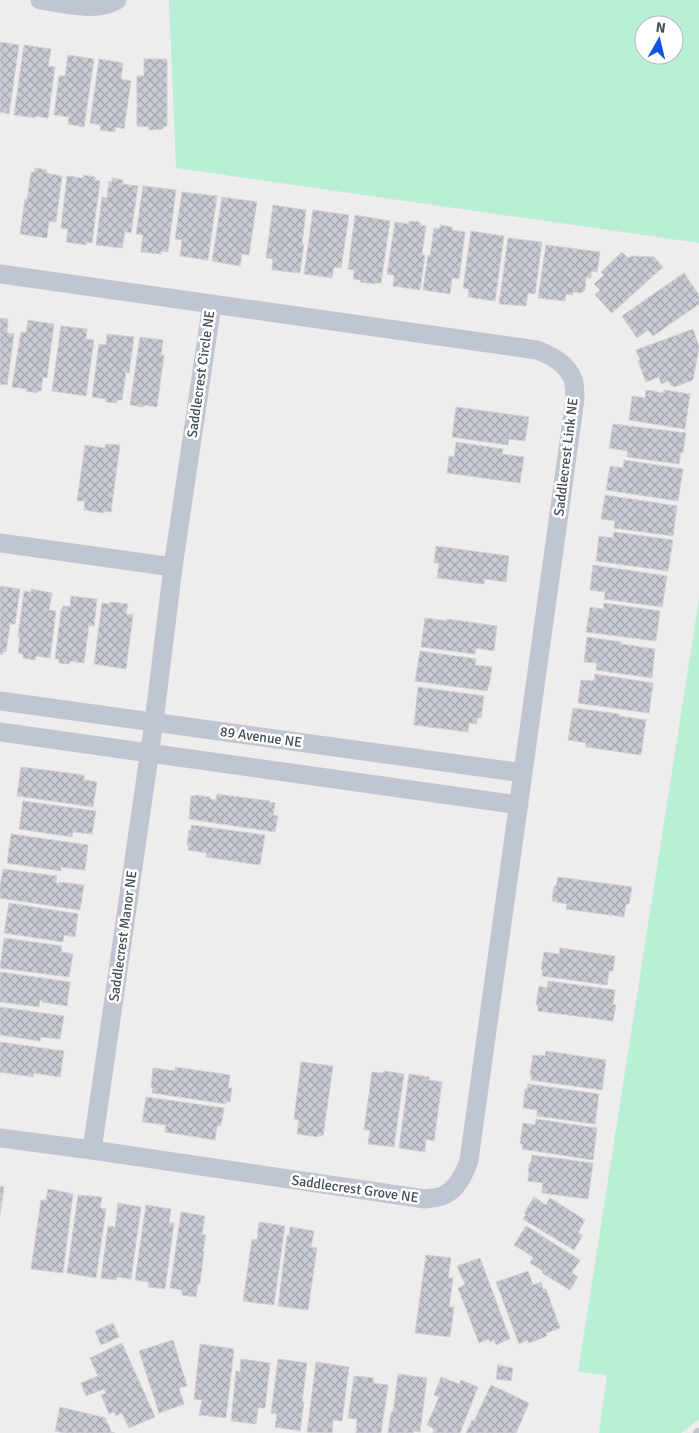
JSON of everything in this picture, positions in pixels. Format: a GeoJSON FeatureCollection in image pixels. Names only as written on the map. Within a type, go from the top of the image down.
{"type":"FeatureCollection","features":[{"type":"Feature","properties":{"kind":"street"},"geometry":{"type":"LineString","coordinates":[[40,0],[92,7],[109,5],[117,0]]}},
{"type":"Feature","properties":{"kind":"street","name":"Saddlecrest Circle NE"},"geometry":{"type":"LineString","coordinates":[[0,274],[212,304],[173,567],[154,722]]}},
{"type":"Feature","properties":{"kind":"street","name":"Saddlecrest Link NE"},"geometry":{"type":"LineString","coordinates":[[212,304],[537,350],[552,356],[567,370],[573,381],[575,399],[521,789]]}},
{"type":"Feature","properties":{"kind":"street"},"geometry":{"type":"LineString","coordinates":[[0,542],[173,567]]}},
{"type":"Feature","properties":{"kind":"street","name":"89 Avenue NE"},"geometry":{"type":"LineString","coordinates":[[0,701],[154,722],[521,789]]}},
{"type":"Feature","properties":{"kind":"street","name":"Saddlecrest Manor NE"},"geometry":{"type":"LineString","coordinates":[[92,1150],[154,722]]}},
{"type":"Feature","properties":{"kind":"street"},"geometry":{"type":"LineString","coordinates":[[0,732],[149,753],[521,789]]}},
{"type":"Feature","properties":{"kind":"street","name":"Saddlecrest Grove NE"},"geometry":{"type":"LineString","coordinates":[[0,1138],[425,1199],[442,1196],[454,1188],[464,1175],[469,1160],[521,789]]}},
{"type":"Feature","properties":{"kind":"green space"},"geometry":{"type":"Polygon","coordinates":[[[169,0],[699,0],[699,243],[176,168],[169,0]]]}},
{"type":"Feature","properties":{"kind":"green space"},"geometry":{"type":"Polygon","coordinates":[[[699,599],[699,1419],[681,1433],[599,1433],[607,1375],[578,1372],[699,599]]]}},
{"type":"Feature","properties":{"kind":"building"},"geometry":{"type":"Polygon","coordinates":[[[0,42],[19,45],[9,114],[0,112],[0,42]]]}},
{"type":"Feature","properties":{"kind":"building"},"geometry":{"type":"Polygon","coordinates":[[[24,45],[51,49],[48,66],[55,67],[48,118],[14,115],[24,45]]]}},
{"type":"Feature","properties":{"kind":"building"},"geometry":{"type":"Polygon","coordinates":[[[68,55],[94,59],[84,127],[68,124],[69,117],[54,115],[59,76],[65,76],[68,55]]]}},
{"type":"Feature","properties":{"kind":"building"},"geometry":{"type":"Polygon","coordinates":[[[99,59],[123,63],[121,79],[131,81],[124,129],[115,127],[115,132],[100,130],[101,125],[90,123],[99,59]]]}},
{"type":"Feature","properties":{"kind":"building"},"geometry":{"type":"Polygon","coordinates":[[[144,59],[167,59],[167,126],[163,127],[163,129],[149,130],[149,127],[137,126],[137,76],[144,76],[144,59]]]}},
{"type":"Feature","properties":{"kind":"building"},"geometry":{"type":"Polygon","coordinates":[[[35,168],[47,170],[46,173],[62,176],[56,222],[49,221],[47,238],[20,234],[31,172],[35,172],[35,168]]]}},
{"type":"Feature","properties":{"kind":"building"},"geometry":{"type":"Polygon","coordinates":[[[84,175],[95,177],[95,180],[100,181],[92,243],[87,242],[86,245],[66,242],[68,229],[61,228],[67,176],[83,178],[84,175]]]}},
{"type":"Feature","properties":{"kind":"building"},"geometry":{"type":"Polygon","coordinates":[[[112,178],[123,180],[122,184],[138,186],[131,233],[125,232],[122,248],[96,245],[102,197],[107,198],[109,181],[112,182],[112,178]]]}},
{"type":"Feature","properties":{"kind":"building"},"geometry":{"type":"Polygon","coordinates":[[[143,186],[176,190],[168,252],[161,251],[161,254],[141,252],[143,235],[136,234],[143,186]]]}},
{"type":"Feature","properties":{"kind":"building"},"geometry":{"type":"Polygon","coordinates":[[[182,192],[217,196],[208,260],[180,256],[182,240],[175,239],[182,192]]]}},
{"type":"Feature","properties":{"kind":"building"},"geometry":{"type":"Polygon","coordinates":[[[222,197],[257,202],[249,255],[242,254],[240,266],[212,261],[222,197]]]}},
{"type":"Feature","properties":{"kind":"building"},"geometry":{"type":"Polygon","coordinates":[[[273,205],[306,210],[300,273],[272,270],[273,259],[266,258],[273,205]]]}},
{"type":"Feature","properties":{"kind":"building"},"geometry":{"type":"Polygon","coordinates":[[[313,210],[349,215],[341,268],[334,267],[332,278],[304,274],[313,210]]]}},
{"type":"Feature","properties":{"kind":"building"},"geometry":{"type":"Polygon","coordinates":[[[355,215],[390,221],[381,283],[360,282],[361,280],[353,279],[354,270],[348,269],[355,215]]]}},
{"type":"Feature","properties":{"kind":"building"},"geometry":{"type":"Polygon","coordinates":[[[409,221],[420,222],[420,225],[426,226],[422,254],[425,255],[420,290],[393,286],[394,275],[387,274],[395,222],[409,224],[409,221]]]}},
{"type":"Feature","properties":{"kind":"building"},"geometry":{"type":"Polygon","coordinates":[[[440,225],[452,227],[452,230],[465,232],[459,279],[452,278],[450,294],[423,290],[434,228],[440,229],[440,225]]]}},
{"type":"Feature","properties":{"kind":"building"},"geometry":{"type":"Polygon","coordinates":[[[471,231],[504,236],[495,301],[468,297],[469,289],[463,288],[471,231]]]}},
{"type":"Feature","properties":{"kind":"building"},"geometry":{"type":"Polygon","coordinates":[[[508,238],[542,242],[535,294],[528,293],[526,306],[499,304],[508,238]]]}},
{"type":"Feature","properties":{"kind":"building"},"geometry":{"type":"Polygon","coordinates":[[[546,245],[600,252],[597,272],[591,271],[591,278],[586,277],[585,290],[581,293],[573,292],[573,295],[566,294],[565,301],[538,298],[546,245]]]}},
{"type":"Feature","properties":{"kind":"building"},"geometry":{"type":"Polygon","coordinates":[[[622,252],[628,258],[631,256],[654,257],[663,267],[612,313],[595,295],[600,290],[594,284],[604,275],[601,272],[622,252]]]}},
{"type":"Feature","properties":{"kind":"building"},"geometry":{"type":"Polygon","coordinates":[[[684,273],[699,295],[699,304],[653,336],[648,330],[637,338],[622,316],[684,273]]]}},
{"type":"Feature","properties":{"kind":"building"},"geometry":{"type":"Polygon","coordinates":[[[0,318],[8,319],[7,333],[14,334],[7,385],[0,384],[0,318]]]}},
{"type":"Feature","properties":{"kind":"building"},"geometry":{"type":"Polygon","coordinates":[[[28,320],[54,324],[47,378],[43,377],[41,391],[37,393],[26,391],[27,389],[12,387],[21,332],[26,333],[28,320]]]}},
{"type":"Feature","properties":{"kind":"building"},"geometry":{"type":"Polygon","coordinates":[[[61,326],[87,329],[86,339],[94,340],[86,396],[52,391],[61,326]]]}},
{"type":"Feature","properties":{"kind":"building"},"geometry":{"type":"Polygon","coordinates":[[[693,329],[699,347],[693,380],[674,387],[669,381],[661,384],[659,377],[646,382],[636,350],[693,329]]]}},
{"type":"Feature","properties":{"kind":"building"},"geometry":{"type":"Polygon","coordinates":[[[107,334],[134,337],[129,373],[126,372],[122,400],[117,400],[117,403],[106,402],[106,399],[92,397],[99,344],[106,345],[107,334]]]}},
{"type":"Feature","properties":{"kind":"building"},"geometry":{"type":"Polygon","coordinates":[[[140,337],[163,340],[161,355],[164,355],[157,407],[130,405],[140,337]]]}},
{"type":"Feature","properties":{"kind":"building"},"geometry":{"type":"Polygon","coordinates":[[[646,390],[664,393],[664,390],[690,394],[685,429],[629,420],[632,396],[645,398],[646,390]]]}},
{"type":"Feature","properties":{"kind":"building"},"geometry":{"type":"Polygon","coordinates":[[[456,407],[529,417],[525,441],[509,439],[508,445],[452,437],[456,407]]]}},
{"type":"Feature","properties":{"kind":"building"},"geometry":{"type":"Polygon","coordinates":[[[613,424],[686,433],[679,464],[627,457],[628,451],[609,448],[613,424]]]}},
{"type":"Feature","properties":{"kind":"building"},"geometry":{"type":"Polygon","coordinates":[[[456,442],[503,449],[502,454],[524,457],[520,483],[447,473],[449,456],[454,457],[456,442]]]}},
{"type":"Feature","properties":{"kind":"building"},"geometry":{"type":"Polygon","coordinates":[[[106,444],[120,445],[111,512],[105,511],[104,513],[84,510],[85,501],[77,501],[85,445],[105,448],[106,444]]]}},
{"type":"Feature","properties":{"kind":"building"},"geometry":{"type":"Polygon","coordinates":[[[624,460],[683,469],[678,501],[606,490],[610,466],[623,468],[624,460]]]}},
{"type":"Feature","properties":{"kind":"building"},"geometry":{"type":"Polygon","coordinates":[[[605,495],[677,506],[673,536],[614,528],[615,521],[601,519],[605,495]]]}},
{"type":"Feature","properties":{"kind":"building"},"geometry":{"type":"Polygon","coordinates":[[[614,532],[673,540],[668,571],[596,561],[599,536],[613,538],[614,532]]]}},
{"type":"Feature","properties":{"kind":"building"},"geometry":{"type":"Polygon","coordinates":[[[436,546],[509,556],[506,582],[485,579],[484,584],[437,578],[439,563],[434,563],[436,546]]]}},
{"type":"Feature","properties":{"kind":"building"},"geometry":{"type":"Polygon","coordinates":[[[593,565],[667,576],[662,607],[604,599],[605,592],[590,590],[593,565]]]}},
{"type":"Feature","properties":{"kind":"building"},"geometry":{"type":"Polygon","coordinates":[[[0,586],[20,589],[15,624],[10,624],[6,652],[3,652],[2,655],[0,654],[0,586]]]}},
{"type":"Feature","properties":{"kind":"building"},"geometry":{"type":"Polygon","coordinates":[[[31,589],[52,593],[49,610],[56,611],[50,658],[36,656],[35,660],[23,658],[23,654],[18,653],[20,638],[18,637],[24,591],[31,592],[31,589]]]}},
{"type":"Feature","properties":{"kind":"building"},"geometry":{"type":"Polygon","coordinates":[[[71,596],[97,599],[94,626],[89,625],[84,663],[70,661],[69,664],[59,663],[59,659],[55,659],[61,611],[63,606],[70,607],[71,596]]]}},
{"type":"Feature","properties":{"kind":"building"},"geometry":{"type":"Polygon","coordinates":[[[110,602],[128,604],[126,614],[133,615],[126,669],[94,664],[102,603],[110,604],[110,602]]]}},
{"type":"Feature","properties":{"kind":"building"},"geometry":{"type":"Polygon","coordinates":[[[604,603],[660,611],[656,641],[586,632],[590,607],[603,609],[604,603]]]}},
{"type":"Feature","properties":{"kind":"building"},"geometry":{"type":"Polygon","coordinates":[[[425,618],[497,626],[494,651],[476,648],[475,654],[421,647],[425,618]]]}},
{"type":"Feature","properties":{"kind":"building"},"geometry":{"type":"Polygon","coordinates":[[[587,637],[655,649],[652,678],[596,670],[597,663],[584,662],[587,637]]]}},
{"type":"Feature","properties":{"kind":"building"},"geometry":{"type":"Polygon","coordinates":[[[420,651],[476,659],[475,665],[492,667],[487,691],[415,681],[420,651]]]}},
{"type":"Feature","properties":{"kind":"building"},"geometry":{"type":"Polygon","coordinates":[[[595,674],[653,683],[649,713],[578,703],[581,680],[594,681],[595,674]]]}},
{"type":"Feature","properties":{"kind":"building"},"geometry":{"type":"Polygon","coordinates":[[[418,687],[484,696],[481,718],[477,718],[477,724],[469,723],[468,732],[414,725],[418,687]]]}},
{"type":"Feature","properties":{"kind":"building"},"geometry":{"type":"Polygon","coordinates":[[[573,708],[619,714],[619,716],[646,720],[641,755],[586,747],[586,743],[568,740],[573,708]]]}},
{"type":"Feature","properties":{"kind":"building"},"geometry":{"type":"Polygon","coordinates":[[[21,767],[84,775],[84,780],[97,782],[93,807],[17,796],[21,767]]]}},
{"type":"Feature","properties":{"kind":"building"},"geometry":{"type":"Polygon","coordinates":[[[217,794],[275,803],[273,815],[278,816],[275,832],[189,819],[191,796],[210,797],[210,799],[216,800],[217,794]]]}},
{"type":"Feature","properties":{"kind":"building"},"geometry":{"type":"Polygon","coordinates":[[[23,801],[96,811],[92,834],[73,832],[72,837],[19,829],[23,801]]]}},
{"type":"Feature","properties":{"kind":"building"},"geometry":{"type":"Polygon","coordinates":[[[191,825],[265,835],[260,865],[206,857],[207,853],[188,850],[189,845],[187,845],[191,825]]]}},
{"type":"Feature","properties":{"kind":"building"},"geometry":{"type":"Polygon","coordinates":[[[11,834],[88,845],[85,870],[61,867],[61,871],[7,863],[11,834]]]}},
{"type":"Feature","properties":{"kind":"building"},"geometry":{"type":"Polygon","coordinates":[[[3,869],[57,876],[56,883],[58,884],[59,882],[84,885],[80,910],[0,898],[3,869]]]}},
{"type":"Feature","properties":{"kind":"building"},"geometry":{"type":"Polygon","coordinates":[[[558,877],[632,887],[624,917],[566,909],[567,904],[552,901],[554,886],[556,886],[558,877]]]}},
{"type":"Feature","properties":{"kind":"building"},"geometry":{"type":"Polygon","coordinates":[[[9,903],[78,914],[75,937],[64,935],[63,942],[4,933],[9,903]]]}},
{"type":"Feature","properties":{"kind":"building"},"geometry":{"type":"Polygon","coordinates":[[[4,938],[62,946],[61,952],[73,954],[69,977],[0,968],[4,938]]]}},
{"type":"Feature","properties":{"kind":"building"},"geometry":{"type":"Polygon","coordinates":[[[560,948],[615,956],[613,971],[609,971],[607,985],[542,976],[544,952],[559,954],[560,948]]]}},
{"type":"Feature","properties":{"kind":"building"},"geometry":{"type":"Polygon","coordinates":[[[0,972],[70,982],[67,1006],[42,1002],[42,1000],[40,1000],[39,1007],[0,1002],[0,972]]]}},
{"type":"Feature","properties":{"kind":"building"},"geometry":{"type":"Polygon","coordinates":[[[548,981],[615,990],[613,1004],[616,1005],[613,1021],[538,1011],[538,1005],[536,1005],[539,986],[547,988],[548,981]]]}},
{"type":"Feature","properties":{"kind":"building"},"geometry":{"type":"Polygon","coordinates":[[[0,1007],[64,1016],[60,1039],[41,1037],[40,1041],[0,1035],[0,1007]]]}},
{"type":"Feature","properties":{"kind":"building"},"geometry":{"type":"Polygon","coordinates":[[[0,1042],[64,1051],[60,1077],[34,1073],[33,1077],[0,1072],[0,1042]]]}},
{"type":"Feature","properties":{"kind":"building"},"geometry":{"type":"Polygon","coordinates":[[[546,1051],[606,1060],[602,1090],[531,1080],[533,1055],[545,1056],[546,1051]]]}},
{"type":"Feature","properties":{"kind":"building"},"geometry":{"type":"Polygon","coordinates":[[[301,1062],[333,1066],[323,1136],[297,1134],[299,1120],[294,1119],[301,1062]]]}},
{"type":"Feature","properties":{"kind":"building"},"geometry":{"type":"Polygon","coordinates":[[[175,1067],[230,1075],[228,1088],[232,1088],[230,1102],[226,1101],[226,1104],[152,1093],[153,1068],[175,1071],[175,1067]]]}},
{"type":"Feature","properties":{"kind":"building"},"geometry":{"type":"Polygon","coordinates":[[[384,1071],[404,1074],[394,1147],[368,1144],[370,1130],[364,1130],[372,1072],[383,1073],[384,1071]]]}},
{"type":"Feature","properties":{"kind":"building"},"geometry":{"type":"Polygon","coordinates":[[[409,1074],[429,1077],[429,1080],[442,1082],[434,1141],[426,1139],[425,1152],[399,1148],[409,1074]]]}},
{"type":"Feature","properties":{"kind":"building"},"geometry":{"type":"Polygon","coordinates":[[[528,1084],[599,1094],[595,1124],[537,1116],[537,1110],[523,1108],[525,1089],[527,1089],[528,1084]]]}},
{"type":"Feature","properties":{"kind":"building"},"geometry":{"type":"Polygon","coordinates":[[[146,1097],[224,1108],[221,1126],[217,1126],[215,1140],[165,1132],[166,1125],[142,1122],[146,1097]]]}},
{"type":"Feature","properties":{"kind":"building"},"geometry":{"type":"Polygon","coordinates":[[[536,1119],[597,1128],[593,1160],[522,1149],[523,1144],[520,1144],[523,1123],[535,1125],[536,1119]]]}},
{"type":"Feature","properties":{"kind":"building"},"geometry":{"type":"Polygon","coordinates":[[[532,1155],[593,1163],[588,1199],[542,1193],[543,1183],[528,1181],[529,1164],[532,1155]]]}},
{"type":"Feature","properties":{"kind":"building"},"geometry":{"type":"Polygon","coordinates":[[[0,1186],[4,1187],[0,1215],[0,1186]]]}},
{"type":"Feature","properties":{"kind":"building"},"geometry":{"type":"Polygon","coordinates":[[[48,1189],[73,1194],[63,1273],[31,1269],[41,1200],[46,1200],[48,1189]]]}},
{"type":"Feature","properties":{"kind":"building"},"geometry":{"type":"Polygon","coordinates":[[[78,1195],[102,1197],[100,1208],[106,1209],[96,1278],[67,1273],[78,1195]]]}},
{"type":"Feature","properties":{"kind":"building"},"geometry":{"type":"Polygon","coordinates":[[[534,1197],[546,1205],[550,1198],[585,1220],[578,1233],[583,1235],[574,1250],[523,1219],[526,1214],[524,1213],[534,1197]]]}},
{"type":"Feature","properties":{"kind":"building"},"geometry":{"type":"Polygon","coordinates":[[[118,1203],[141,1207],[131,1279],[117,1277],[116,1280],[101,1278],[108,1226],[115,1227],[118,1203]]]}},
{"type":"Feature","properties":{"kind":"building"},"geometry":{"type":"Polygon","coordinates":[[[146,1205],[171,1209],[169,1223],[174,1223],[165,1289],[148,1287],[149,1282],[135,1280],[146,1205]]]}},
{"type":"Feature","properties":{"kind":"building"},"geometry":{"type":"Polygon","coordinates":[[[181,1212],[205,1216],[202,1234],[206,1235],[200,1284],[198,1284],[196,1297],[182,1295],[182,1290],[170,1288],[181,1212]]]}},
{"type":"Feature","properties":{"kind":"building"},"geometry":{"type":"Polygon","coordinates":[[[259,1222],[285,1226],[274,1305],[243,1301],[252,1239],[257,1240],[259,1222]]]}},
{"type":"Feature","properties":{"kind":"building"},"geometry":{"type":"Polygon","coordinates":[[[526,1226],[580,1260],[572,1273],[578,1277],[570,1290],[542,1273],[543,1271],[530,1263],[533,1257],[514,1245],[526,1226]]]}},
{"type":"Feature","properties":{"kind":"building"},"geometry":{"type":"Polygon","coordinates":[[[290,1227],[314,1231],[311,1247],[317,1248],[308,1310],[278,1306],[287,1235],[289,1236],[290,1227]]]}},
{"type":"Feature","properties":{"kind":"building"},"geometry":{"type":"Polygon","coordinates":[[[426,1255],[451,1258],[448,1278],[453,1278],[449,1307],[454,1307],[450,1337],[415,1333],[426,1255]]]}},
{"type":"Feature","properties":{"kind":"building"},"geometry":{"type":"Polygon","coordinates":[[[480,1258],[510,1339],[496,1345],[494,1340],[490,1342],[489,1339],[479,1343],[458,1288],[465,1285],[457,1266],[480,1258]]]}},
{"type":"Feature","properties":{"kind":"building"},"geometry":{"type":"Polygon","coordinates":[[[528,1271],[533,1285],[541,1282],[543,1289],[546,1289],[560,1328],[546,1333],[547,1336],[529,1343],[527,1340],[519,1344],[496,1282],[528,1271]]]}},
{"type":"Feature","properties":{"kind":"building"},"geometry":{"type":"Polygon","coordinates":[[[113,1323],[119,1337],[101,1345],[95,1331],[113,1323]]]}},
{"type":"Feature","properties":{"kind":"building"},"geometry":{"type":"Polygon","coordinates":[[[173,1340],[187,1386],[179,1388],[184,1404],[159,1413],[139,1351],[173,1340]]]}},
{"type":"Feature","properties":{"kind":"building"},"geometry":{"type":"Polygon","coordinates":[[[122,1343],[155,1417],[129,1428],[122,1413],[116,1416],[114,1412],[109,1414],[101,1395],[106,1393],[104,1389],[86,1396],[81,1383],[98,1376],[90,1358],[122,1343]]]}},
{"type":"Feature","properties":{"kind":"building"},"geometry":{"type":"Polygon","coordinates":[[[200,1344],[234,1349],[226,1418],[199,1415],[202,1400],[194,1399],[200,1344]]]}},
{"type":"Feature","properties":{"kind":"building"},"geometry":{"type":"Polygon","coordinates":[[[241,1359],[270,1363],[265,1408],[258,1408],[256,1424],[231,1421],[236,1371],[240,1372],[241,1359]]]}},
{"type":"Feature","properties":{"kind":"building"},"geometry":{"type":"Polygon","coordinates":[[[278,1359],[307,1363],[300,1431],[275,1427],[277,1414],[271,1413],[278,1359]]]}},
{"type":"Feature","properties":{"kind":"building"},"geometry":{"type":"Polygon","coordinates":[[[316,1362],[349,1367],[342,1421],[333,1420],[332,1433],[307,1432],[316,1362]]]}},
{"type":"Feature","properties":{"kind":"building"},"geometry":{"type":"Polygon","coordinates":[[[498,1365],[513,1368],[511,1381],[496,1379],[498,1365]]]}},
{"type":"Feature","properties":{"kind":"building"},"geometry":{"type":"Polygon","coordinates":[[[398,1374],[427,1378],[420,1432],[388,1433],[398,1374]]]}},
{"type":"Feature","properties":{"kind":"building"},"geometry":{"type":"Polygon","coordinates":[[[354,1376],[374,1378],[373,1383],[388,1385],[381,1433],[356,1433],[357,1419],[348,1418],[354,1376]]]}},
{"type":"Feature","properties":{"kind":"building"},"geometry":{"type":"Polygon","coordinates":[[[441,1377],[459,1384],[461,1380],[478,1387],[460,1433],[433,1433],[434,1429],[427,1425],[439,1397],[434,1395],[441,1377]]]}},
{"type":"Feature","properties":{"kind":"building"},"geometry":{"type":"Polygon","coordinates":[[[491,1385],[529,1403],[516,1433],[466,1433],[472,1420],[474,1421],[491,1385]]]}},
{"type":"Feature","properties":{"kind":"building"},"geometry":{"type":"Polygon","coordinates":[[[60,1407],[106,1418],[106,1423],[108,1423],[111,1432],[115,1433],[65,1433],[55,1431],[60,1407]]]}}]}
